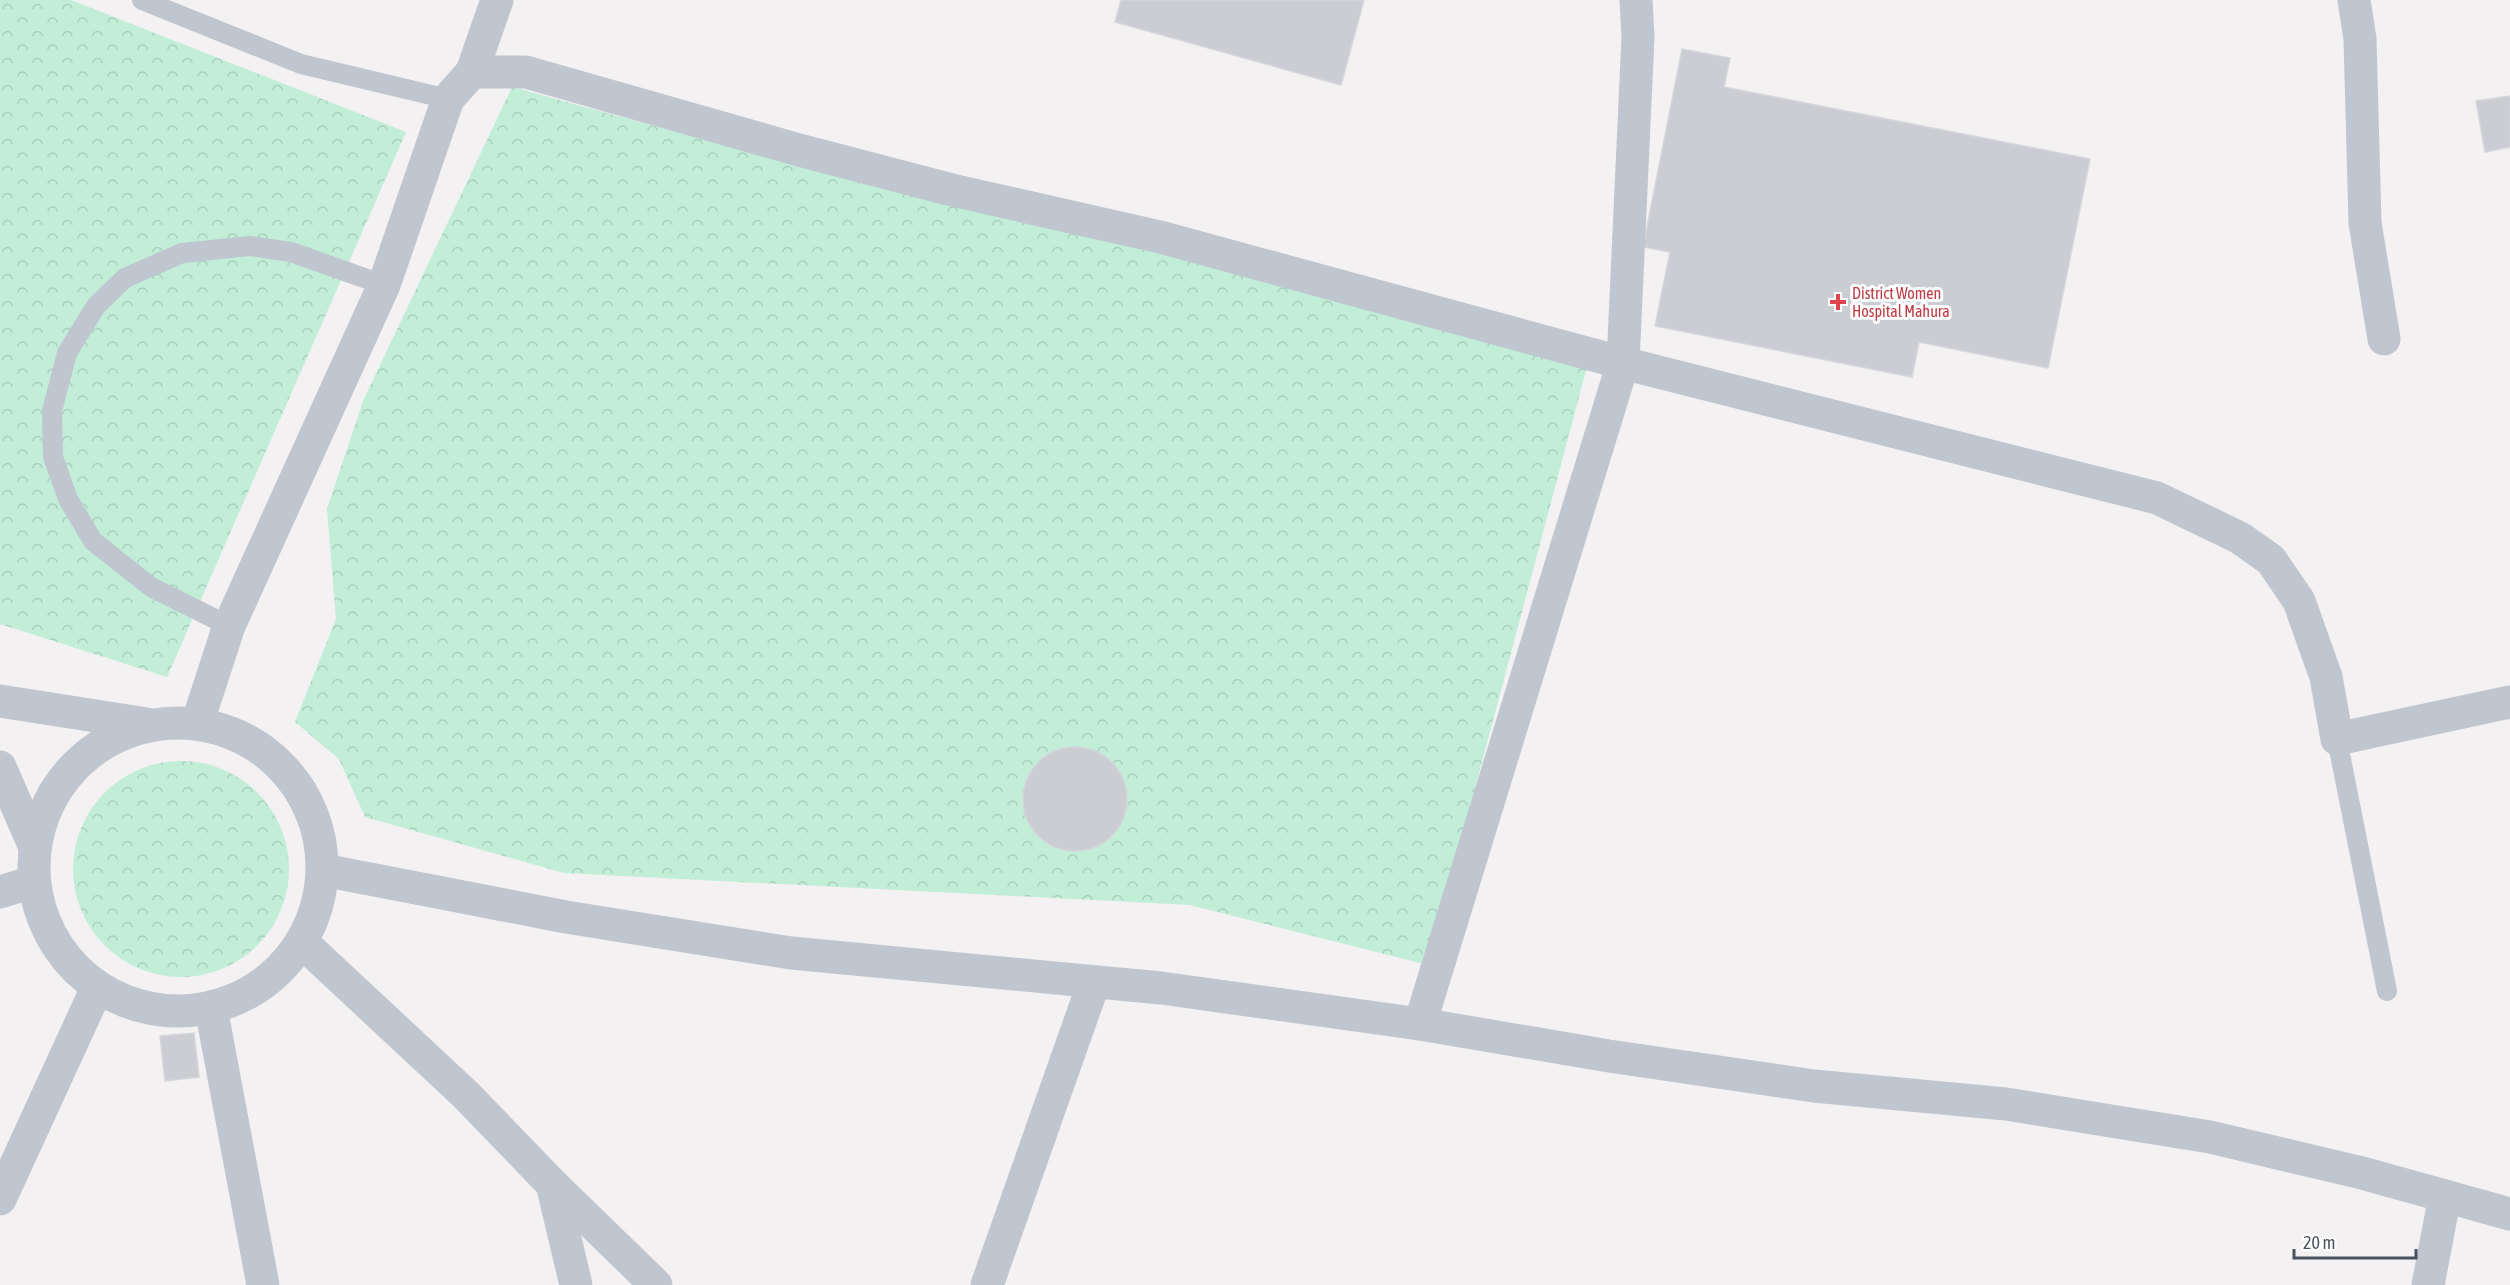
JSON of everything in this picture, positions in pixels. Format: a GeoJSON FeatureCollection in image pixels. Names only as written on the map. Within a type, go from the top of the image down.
{"type":"FeatureCollection","features":[{"type":"Feature","properties":{"kind":"street"},"geometry":{"type":"LineString","coordinates":[[197,724],[229,626],[384,285],[448,99],[472,72],[497,0]]}},
{"type":"Feature","properties":{"kind":"street"},"geometry":{"type":"LineString","coordinates":[[1420,1024],[1623,363],[1638,37],[1636,0]]}},
{"type":"Feature","properties":{"kind":"street"},"geometry":{"type":"LineString","coordinates":[[2354,0],[2360,39],[2366,223],[2384,339]]}},
{"type":"Feature","properties":{"kind":"street"},"geometry":{"type":"LineString","coordinates":[[472,72],[526,72],[799,150],[952,190],[1160,237],[1623,363],[2157,498],[2240,538],[2271,560],[2299,601],[2326,677],[2337,739],[2510,702]]}},
{"type":"Feature","properties":{"kind":"street"},"geometry":{"type":"LineString","coordinates":[[0,701],[152,725],[197,724],[243,737],[282,765],[310,804],[323,851],[321,899],[303,943],[272,979],[211,1008],[184,1013],[139,1007],[97,988],[66,961],[44,926],[33,882],[34,845],[47,803],[73,766],[109,739],[152,725]]}},
{"type":"Feature","properties":{"kind":"street"},"geometry":{"type":"LineString","coordinates":[[0,767],[34,845]]}},
{"type":"Feature","properties":{"kind":"street"},"geometry":{"type":"LineString","coordinates":[[322,870],[566,917],[791,953],[1161,988],[1420,1024],[1609,1056],[1814,1086],[2006,1104],[2210,1137],[2362,1173],[2510,1214]]}},
{"type":"Feature","properties":{"kind":"street"},"geometry":{"type":"LineString","coordinates":[[0,892],[33,882]]}},
{"type":"Feature","properties":{"kind":"street"},"geometry":{"type":"LineString","coordinates":[[303,943],[466,1095],[552,1184],[656,1285]]}},
{"type":"Feature","properties":{"kind":"street"},"geometry":{"type":"LineString","coordinates":[[987,1285],[1094,982]]}},
{"type":"Feature","properties":{"kind":"street"},"geometry":{"type":"LineString","coordinates":[[0,1199],[97,988]]}},
{"type":"Feature","properties":{"kind":"street"},"geometry":{"type":"LineString","coordinates":[[211,1008],[263,1285]]}},
{"type":"Feature","properties":{"kind":"street"},"geometry":{"type":"LineString","coordinates":[[552,1184],[576,1285]]}},
{"type":"Feature","properties":{"kind":"street"},"geometry":{"type":"LineString","coordinates":[[2428,1285],[2445,1196]]}},
{"type":"Feature","properties":{"kind":"lane"},"geometry":{"type":"LineString","coordinates":[[142,0],[301,64],[448,99]]}},
{"type":"Feature","properties":{"kind":"lane"},"geometry":{"type":"LineString","coordinates":[[229,626],[151,587],[93,541],[68,499],[53,457],[52,411],[67,353],[96,306],[125,278],[182,253],[250,246],[291,252],[384,285]]}},
{"type":"Feature","properties":{"kind":"lane"},"geometry":{"type":"LineString","coordinates":[[2337,739],[2387,991]]}},
{"type":"Feature","properties":{"kind":"green space"},"geometry":{"type":"Polygon","coordinates":[[[0,0],[71,0],[406,132],[167,677],[0,624],[0,0]]]}},
{"type":"Feature","properties":{"kind":"green space"},"geometry":{"type":"Polygon","coordinates":[[[512,87],[713,142],[1159,251],[1587,367],[1428,965],[1190,905],[564,873],[365,817],[339,759],[295,722],[336,619],[327,509],[363,401],[512,87]]]}},
{"type":"Feature","properties":{"kind":"green space"},"geometry":{"type":"Polygon","coordinates":[[[181,761],[202,763],[222,769],[241,779],[257,793],[271,809],[281,828],[287,848],[289,869],[287,890],[281,910],[271,929],[257,945],[241,959],[222,969],[202,975],[181,977],[160,975],[140,969],[121,959],[105,945],[91,929],[81,910],[75,890],[73,869],[75,848],[81,828],[91,809],[105,793],[121,779],[140,769],[160,763],[181,761]]]}},
{"type":"Feature","properties":{"kind":"building"},"geometry":{"type":"Polygon","coordinates":[[[1121,0],[1364,0],[1341,85],[1115,22],[1121,0]]]}},
{"type":"Feature","properties":{"kind":"building"},"geometry":{"type":"Polygon","coordinates":[[[1682,49],[1730,58],[1724,87],[2090,159],[2048,368],[1919,342],[1912,377],[1655,326],[1670,252],[1643,247],[1682,49]]]}},
{"type":"Feature","properties":{"kind":"building"},"geometry":{"type":"Polygon","coordinates":[[[2510,96],[2510,147],[2485,152],[2476,101],[2510,96]]]}},
{"type":"Feature","properties":{"kind":"building"},"geometry":{"type":"Polygon","coordinates":[[[1075,747],[1095,751],[1112,762],[1123,779],[1127,799],[1123,819],[1112,836],[1095,847],[1075,851],[1055,847],[1038,836],[1027,819],[1023,799],[1027,779],[1038,762],[1055,751],[1075,747]]]}},
{"type":"Feature","properties":{"kind":"building"},"geometry":{"type":"Polygon","coordinates":[[[194,1033],[199,1077],[165,1081],[160,1036],[194,1033]]]}},
{"type":"Feature","properties":{"kind":"place","name":"District Women Hospital Mahura"},"geometry":{"type":"Point","coordinates":[1838,302]}}]}
